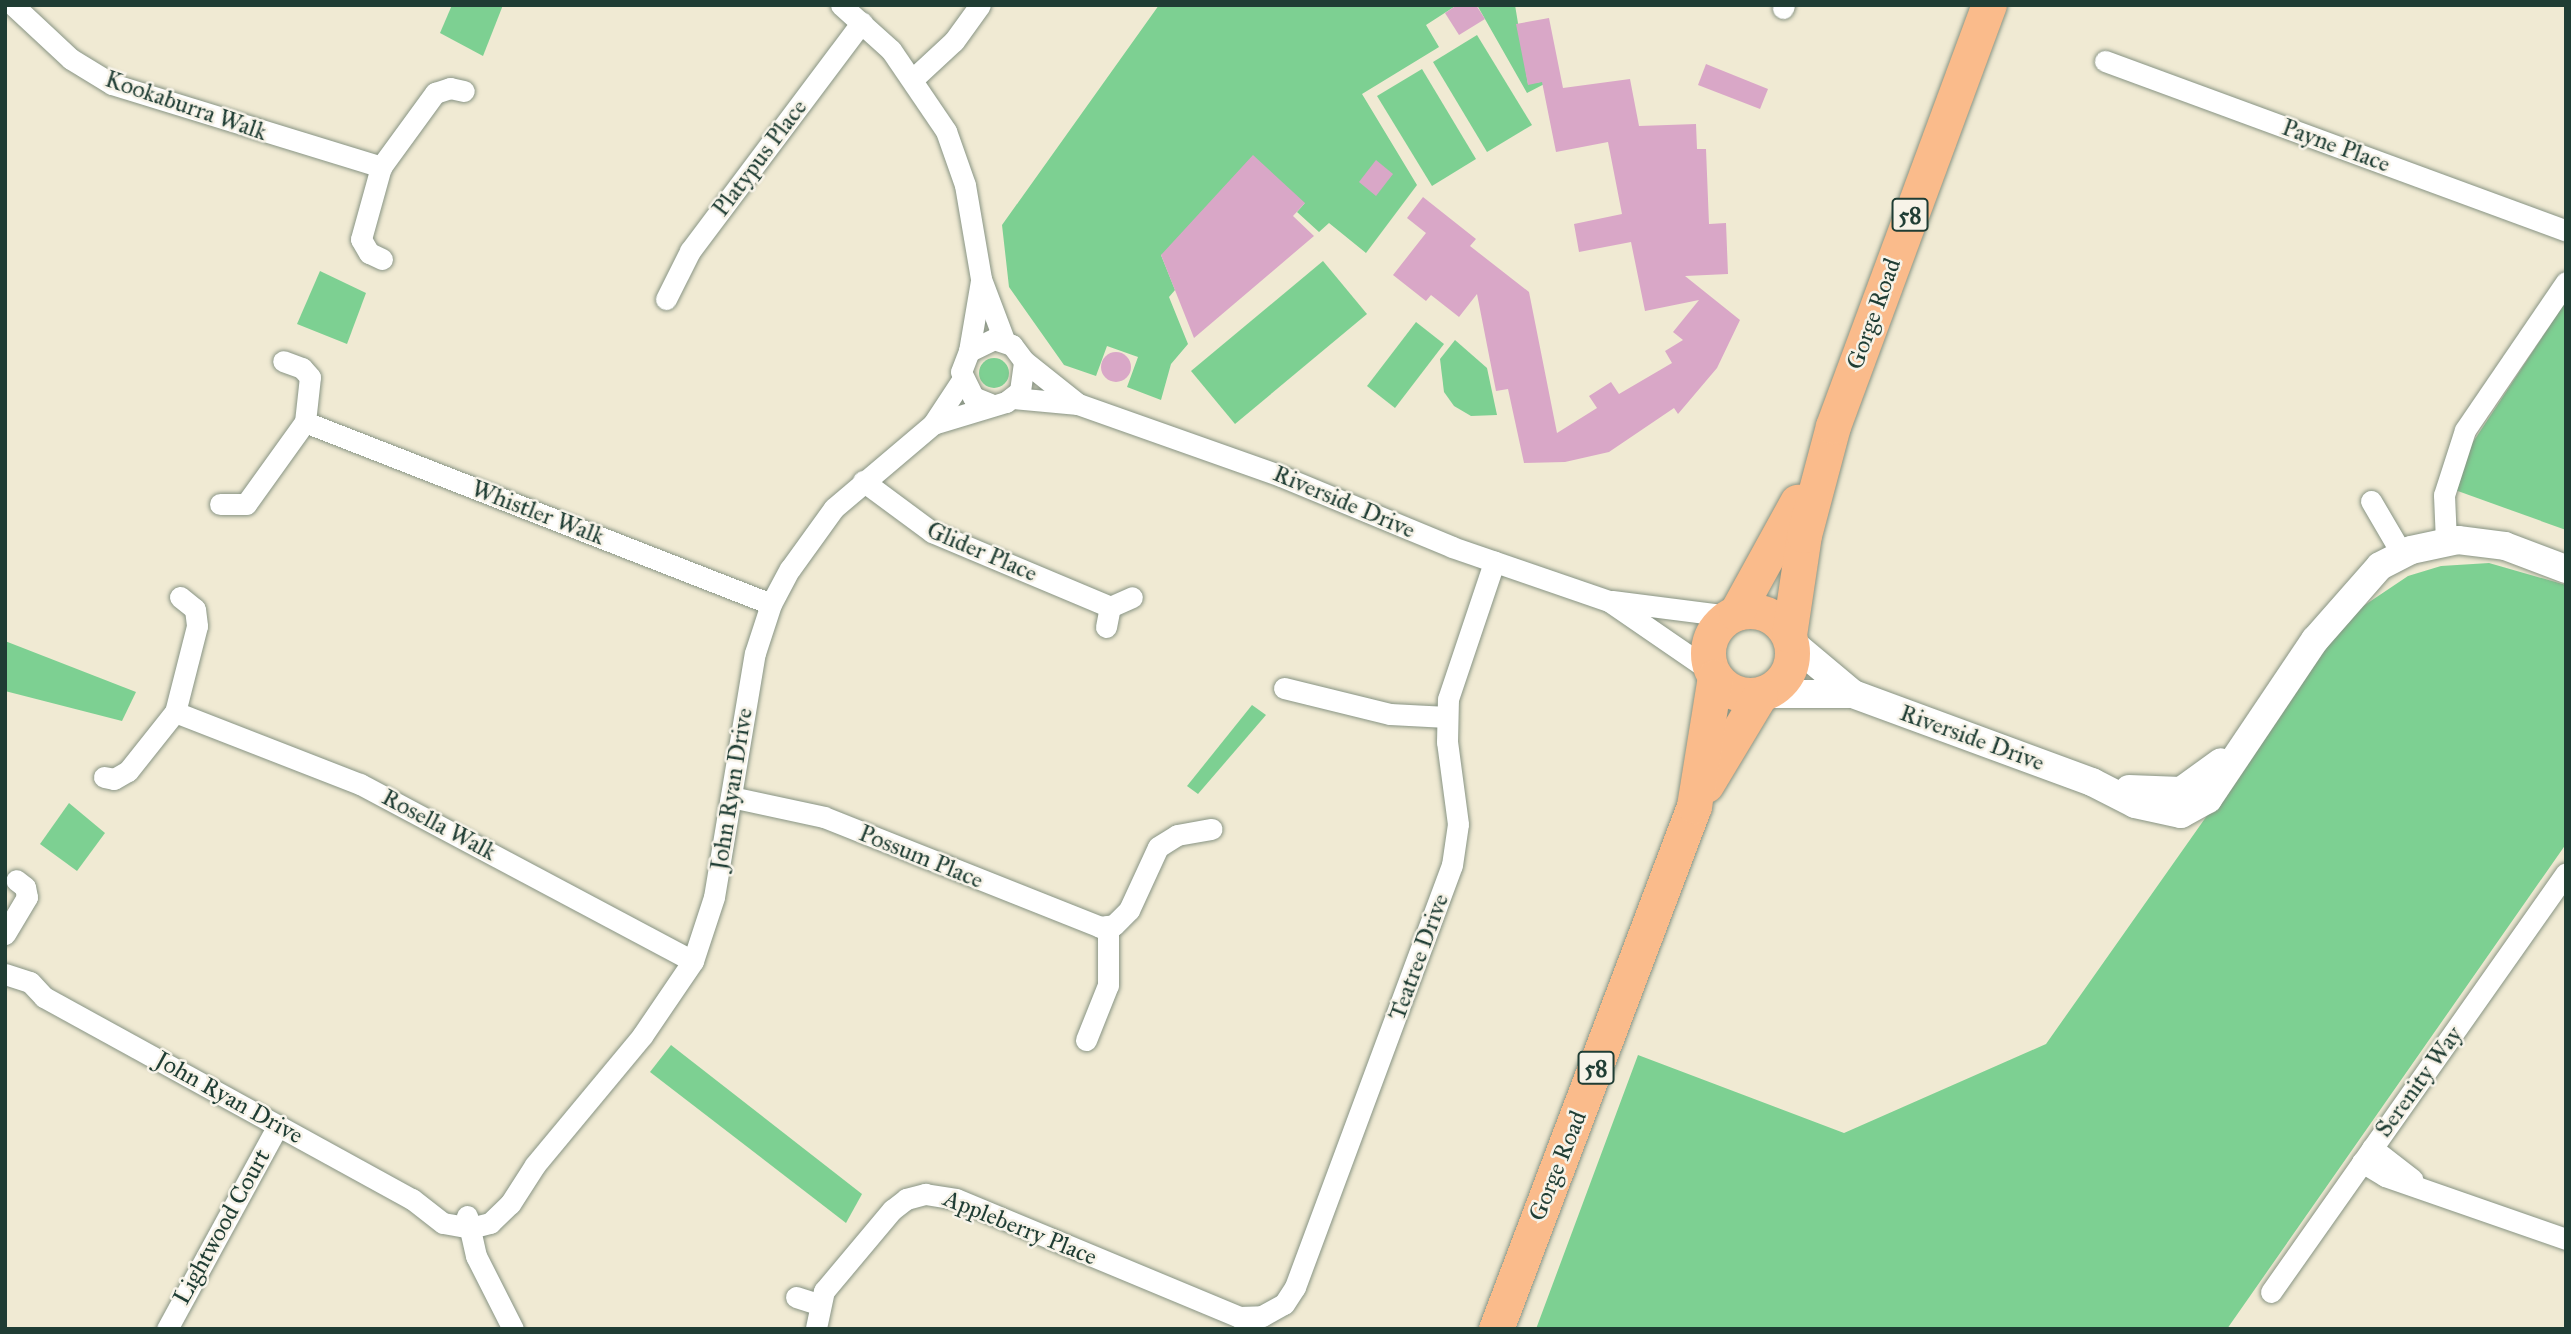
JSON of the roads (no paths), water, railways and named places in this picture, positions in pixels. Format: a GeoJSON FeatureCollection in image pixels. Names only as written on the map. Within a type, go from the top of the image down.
{"type":"FeatureCollection","features":[{"type":"Feature","properties":{"kind":"main road","name":"Gorge Road"},"geometry":{"type":"LineString","coordinates":[[1732,615],[1770,558],[1833,426],[1989,5]]}},
{"type":"Feature","properties":{"kind":"main road","name":"Gorge Road"},"geometry":{"type":"LineString","coordinates":[[1790,639],[1804,535],[1833,426]]}},
{"type":"Feature","properties":{"kind":"main road"},"geometry":{"type":"LineString","coordinates":[[1732,615],[1761,612],[1772,617],[1790,639]]}},
{"type":"Feature","properties":{"kind":"main road","name":"58"},"geometry":{"type":"LineString","coordinates":[[1713,674],[1708,646],[1719,624],[1732,615]]}},
{"type":"Feature","properties":{"kind":"main road","name":"58"},"geometry":{"type":"LineString","coordinates":[[1761,694],[1784,678],[1790,667],[1790,639]]}},
{"type":"Feature","properties":{"kind":"main road","name":"Gorge Road"},"geometry":{"type":"LineString","coordinates":[[1693,806],[1713,674]]}},
{"type":"Feature","properties":{"kind":"main road"},"geometry":{"type":"LineString","coordinates":[[1713,674],[1730,691],[1761,694]]}},
{"type":"Feature","properties":{"kind":"main road","name":"Gorge Road"},"geometry":{"type":"LineString","coordinates":[[1496,1329],[1693,806],[1761,694]]}},
{"type":"Feature","properties":{"kind":"street","name":"Kookaburra Walk"},"geometry":{"type":"LineString","coordinates":[[13,5],[71,59],[112,84],[381,167]]}},
{"type":"Feature","properties":{"kind":"street"},"geometry":{"type":"LineString","coordinates":[[841,5],[862,22],[914,78],[956,157],[972,216],[981,279],[1004,340],[1024,361],[1025,381],[1013,398],[990,404],[973,397],[962,380],[981,279]]}},
{"type":"Feature","properties":{"kind":"street"},"geometry":{"type":"LineString","coordinates":[[914,78],[954,41],[979,5]]}},
{"type":"Feature","properties":{"kind":"street","name":"Platypus Place"},"geometry":{"type":"LineString","coordinates":[[666,299],[690,251],[862,22]]}},
{"type":"Feature","properties":{"kind":"street","name":"Payne Place"},"geometry":{"type":"LineString","coordinates":[[2105,61],[2566,231]]}},
{"type":"Feature","properties":{"kind":"street"},"geometry":{"type":"LineString","coordinates":[[382,259],[369,253],[361,239],[381,167],[435,93],[450,88],[464,91]]}},
{"type":"Feature","properties":{"kind":"street"},"geometry":{"type":"LineString","coordinates":[[2452,540],[2451,487],[2454,457],[2471,421],[2566,282]]}},
{"type":"Feature","properties":{"kind":"street"},"geometry":{"type":"LineString","coordinates":[[969,351],[985,340],[1004,340]]}},
{"type":"Feature","properties":{"kind":"street"},"geometry":{"type":"LineString","coordinates":[[220,504],[246,504],[305,422],[310,377],[302,368],[283,361]]}},
{"type":"Feature","properties":{"kind":"street","name":"Riverside Drive"},"geometry":{"type":"LineString","coordinates":[[1024,361],[1078,404]]}},
{"type":"Feature","properties":{"kind":"street","name":"John Ryan Drive"},"geometry":{"type":"LineString","coordinates":[[5,987],[44,996],[412,1199],[443,1223],[498,1218],[536,1165],[650,1026],[692,961],[714,897],[751,670],[771,604],[817,529],[863,481],[933,424],[962,380]]}},
{"type":"Feature","properties":{"kind":"street","name":"Riverside Drive"},"geometry":{"type":"LineString","coordinates":[[1013,398],[1078,404],[1264,469],[1494,562],[1609,601],[1732,615]]}},
{"type":"Feature","properties":{"kind":"street","name":"John Ryan Drive"},"geometry":{"type":"LineString","coordinates":[[933,424],[990,404]]}},
{"type":"Feature","properties":{"kind":"street","name":"Whistler Walk"},"geometry":{"type":"LineString","coordinates":[[305,422],[771,604]]}},
{"type":"Feature","properties":{"kind":"street","name":"Glider Place"},"geometry":{"type":"LineString","coordinates":[[863,481],[932,532],[1108,617],[1132,597]]}},
{"type":"Feature","properties":{"kind":"street"},"geometry":{"type":"LineString","coordinates":[[2371,501],[2402,554],[2452,540],[2505,546],[2566,569]]}},
{"type":"Feature","properties":{"kind":"street","name":"Riverside Drive"},"geometry":{"type":"LineString","coordinates":[[1761,694],[1853,694],[2092,782],[2174,804],[2244,742],[2356,588],[2379,566],[2402,554]]}},
{"type":"Feature","properties":{"kind":"street","name":"Teatree Drive"},"geometry":{"type":"LineString","coordinates":[[1263,1322],[1284,1304],[1295,1287],[1452,865],[1458,824],[1447,717],[1451,682],[1494,562]]}},
{"type":"Feature","properties":{"kind":"street"},"geometry":{"type":"LineString","coordinates":[[104,777],[114,779],[128,771],[175,712],[197,626],[195,609],[180,597]]}},
{"type":"Feature","properties":{"kind":"street","name":"Riverside Drive"},"geometry":{"type":"LineString","coordinates":[[1609,601],[1713,674]]}},
{"type":"Feature","properties":{"kind":"street","name":"Riverside Drive"},"geometry":{"type":"LineString","coordinates":[[1790,639],[1853,694]]}},
{"type":"Feature","properties":{"kind":"street"},"geometry":{"type":"LineString","coordinates":[[1284,688],[1390,714],[1447,717]]}},
{"type":"Feature","properties":{"kind":"street","name":"Rosella Walk"},"geometry":{"type":"LineString","coordinates":[[175,712],[360,783],[692,961]]}},
{"type":"Feature","properties":{"kind":"street","name":"Possum Place"},"geometry":{"type":"LineString","coordinates":[[731,797],[818,815],[1083,923],[1108,926]]}},
{"type":"Feature","properties":{"kind":"street"},"geometry":{"type":"LineString","coordinates":[[1086,1040],[1115,991],[1108,926],[1129,910],[1158,847],[1177,835],[1210,829]]}},
{"type":"Feature","properties":{"kind":"street"},"geometry":{"type":"LineString","coordinates":[[5,934],[27,897],[26,889],[16,880]]}},
{"type":"Feature","properties":{"kind":"street","name":"Serenity Way"},"geometry":{"type":"LineString","coordinates":[[2271,1292],[2563,883]]}},
{"type":"Feature","properties":{"kind":"street","name":"John Ryan Drive"},"geometry":{"type":"LineString","coordinates":[[5,974],[30,982],[44,996]]}},
{"type":"Feature","properties":{"kind":"street","name":"Lightwood Court"},"geometry":{"type":"LineString","coordinates":[[167,1329],[278,1125]]}},
{"type":"Feature","properties":{"kind":"street"},"geometry":{"type":"LineString","coordinates":[[2367,1155],[2423,1186],[2566,1239]]}},
{"type":"Feature","properties":{"kind":"street","name":"Appleberry Place"},"geometry":{"type":"LineString","coordinates":[[818,1304],[900,1203],[933,1193],[1224,1312],[1263,1322]]}},
{"type":"Feature","properties":{"kind":"street"},"geometry":{"type":"LineString","coordinates":[[469,1222],[476,1256],[513,1329]]}},
{"type":"Feature","properties":{"kind":"street"},"geometry":{"type":"LineString","coordinates":[[796,1297],[818,1304],[816,1328]]}}]}
